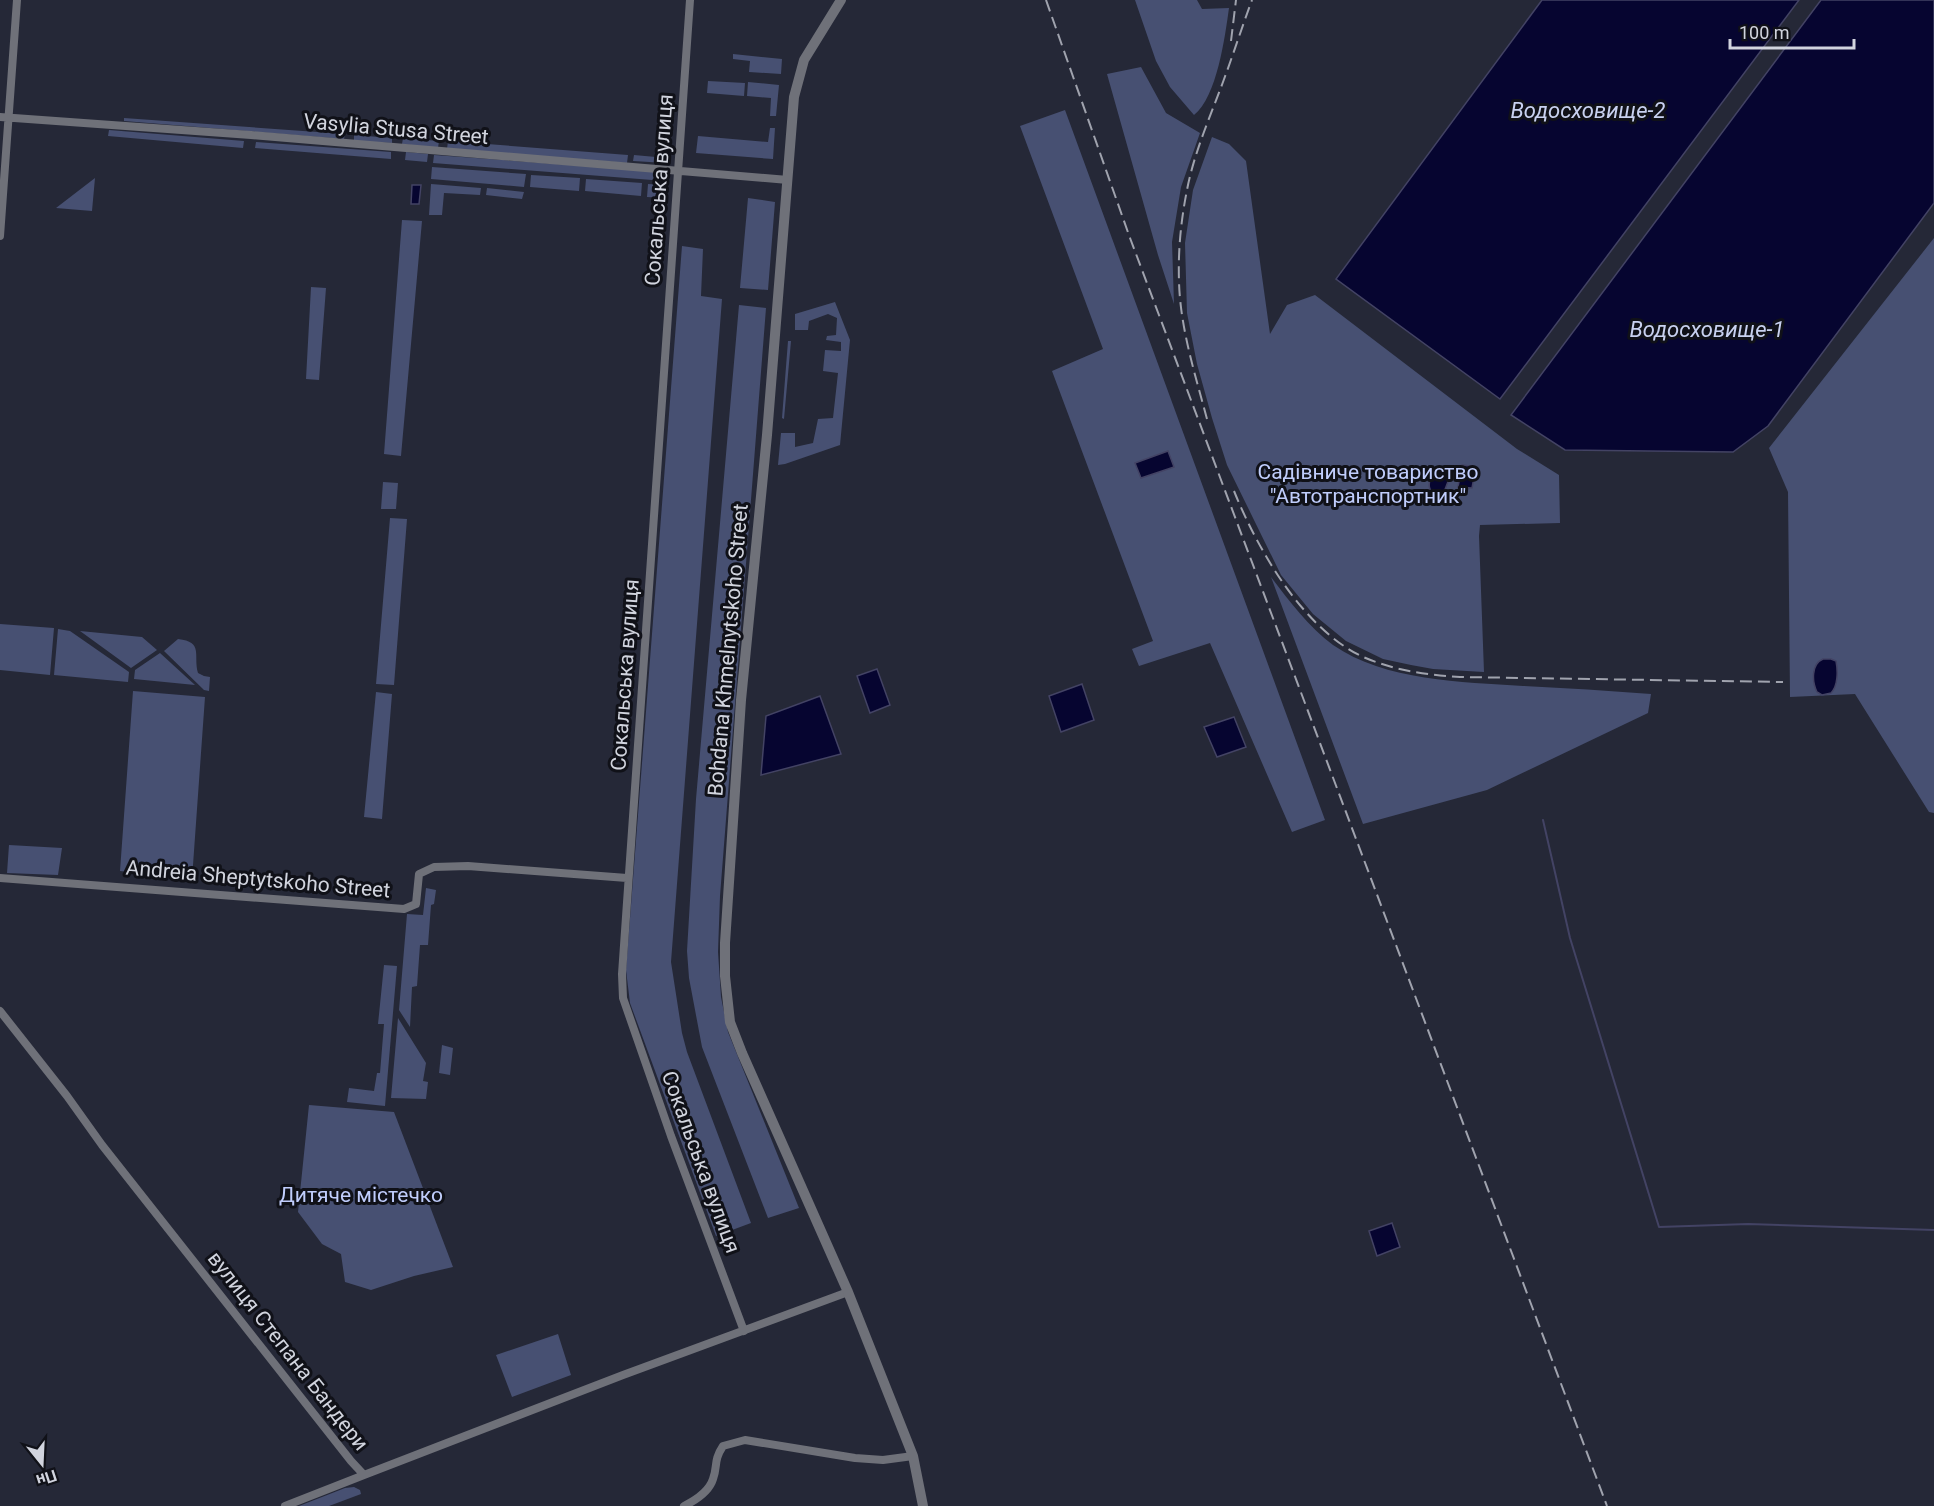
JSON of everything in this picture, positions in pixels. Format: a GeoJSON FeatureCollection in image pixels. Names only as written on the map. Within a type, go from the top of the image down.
{"type":"FeatureCollection","features":[{"type":"Feature","properties":{"kind":"street"},"geometry":{"type":"LineString","coordinates":[[0,236],[4,117],[17,0]]}},
{"type":"Feature","properties":{"kind":"street","name":"Сокальська вулиця"},"geometry":{"type":"LineString","coordinates":[[690,0],[622,974],[623,998],[671,1136],[744,1331]]}},
{"type":"Feature","properties":{"kind":"street","name":"Bohdana Khmelnytskoho Street"},"geometry":{"type":"LineString","coordinates":[[841,0],[804,60],[794,97],[768,423],[740,711],[724,942],[725,976],[730,1022],[848,1292],[913,1456],[923,1506]]}},
{"type":"Feature","properties":{"kind":"street","name":"Vasylia Stusa Street"},"geometry":{"type":"LineString","coordinates":[[4,117],[251,135],[788,180]]}},
{"type":"Feature","properties":{"kind":"street","name":"Andreia Sheptytskoho Street"},"geometry":{"type":"LineString","coordinates":[[0,878],[404,909],[416,904],[419,874],[434,867],[468,866],[627,878]]}},
{"type":"Feature","properties":{"kind":"street","name":"вулиця Степана Бандери"},"geometry":{"type":"LineString","coordinates":[[0,1011],[67,1096],[115,1162],[364,1475],[848,1292]]}},
{"type":"Feature","properties":{"kind":"street"},"geometry":{"type":"LineString","coordinates":[[684,1506],[702,1496],[709,1487],[714,1478],[716,1456],[723,1446],[745,1440],[855,1458],[883,1460],[913,1456]]}},
{"type":"Feature","properties":{"kind":"street"},"geometry":{"type":"LineString","coordinates":[[285,1506],[364,1475]]}},
{"type":"Feature","properties":{"kind":"green space"},"geometry":{"type":"Polygon","coordinates":[[[1135,0],[1197,0],[1202,9],[1229,8],[1219,66],[1209,95],[1194,115],[1170,87],[1156,61],[1135,0]]]}},
{"type":"Feature","properties":{"kind":"green space"},"geometry":{"type":"Polygon","coordinates":[[[733,54],[782,59],[781,74],[749,72],[750,61],[733,59],[733,54]]]}},
{"type":"Feature","properties":{"kind":"green space"},"geometry":{"type":"Polygon","coordinates":[[[1141,67],[1166,113],[1200,133],[1181,187],[1172,242],[1174,304],[1107,74],[1141,67]]]}},
{"type":"Feature","properties":{"kind":"green space"},"geometry":{"type":"Polygon","coordinates":[[[708,81],[745,83],[744,96],[707,93],[708,81]]]}},
{"type":"Feature","properties":{"kind":"green space"},"geometry":{"type":"Polygon","coordinates":[[[748,82],[779,85],[776,116],[770,116],[771,98],[747,96],[748,82]]]}},
{"type":"Feature","properties":{"kind":"green space"},"geometry":{"type":"Polygon","coordinates":[[[1065,110],[1325,820],[1292,832],[1210,643],[1139,666],[1132,649],[1153,641],[1052,371],[1103,349],[1020,126],[1065,110]]]}},
{"type":"Feature","properties":{"kind":"green space"},"geometry":{"type":"Polygon","coordinates":[[[124,118],[345,134],[344,139],[124,121],[124,118]]]}},
{"type":"Feature","properties":{"kind":"green space"},"geometry":{"type":"Polygon","coordinates":[[[770,128],[775,128],[773,159],[696,153],[698,136],[768,142],[770,128]]]}},
{"type":"Feature","properties":{"kind":"green space"},"geometry":{"type":"Polygon","coordinates":[[[109,130],[244,141],[243,148],[108,136],[109,130]]]}},
{"type":"Feature","properties":{"kind":"green space"},"geometry":{"type":"Polygon","coordinates":[[[354,135],[392,138],[392,143],[354,141],[354,135]]]}},
{"type":"Feature","properties":{"kind":"green space","name":"Садівниче товариство \"Автотранспортник\""},"geometry":{"type":"Polygon","coordinates":[[[1212,137],[1229,144],[1246,161],[1270,334],[1287,305],[1315,295],[1517,449],[1559,475],[1560,523],[1480,525],[1484,672],[1433,669],[1383,659],[1346,641],[1313,614],[1281,575],[1227,465],[1197,364],[1187,313],[1185,243],[1193,190],[1212,137]]]}},
{"type":"Feature","properties":{"kind":"green space"},"geometry":{"type":"Polygon","coordinates":[[[403,138],[439,141],[438,148],[402,144],[403,138]]]}},
{"type":"Feature","properties":{"kind":"green space"},"geometry":{"type":"Polygon","coordinates":[[[448,141],[628,155],[627,163],[447,149],[448,141]]]}},
{"type":"Feature","properties":{"kind":"green space"},"geometry":{"type":"Polygon","coordinates":[[[256,142],[391,152],[391,159],[255,148],[256,142]]]}},
{"type":"Feature","properties":{"kind":"green space"},"geometry":{"type":"Polygon","coordinates":[[[406,152],[428,154],[427,162],[405,160],[406,152]]]}},
{"type":"Feature","properties":{"kind":"green space"},"geometry":{"type":"Polygon","coordinates":[[[434,155],[666,172],[665,181],[433,163],[434,155]]]}},
{"type":"Feature","properties":{"kind":"green space"},"geometry":{"type":"Polygon","coordinates":[[[634,155],[667,158],[666,163],[633,161],[634,155]]]}},
{"type":"Feature","properties":{"kind":"green space"},"geometry":{"type":"Polygon","coordinates":[[[432,167],[526,174],[524,187],[431,179],[432,167]]]}},
{"type":"Feature","properties":{"kind":"green space"},"geometry":{"type":"Polygon","coordinates":[[[531,175],[580,178],[579,191],[530,187],[531,175]]]}},
{"type":"Feature","properties":{"kind":"green space"},"geometry":{"type":"Polygon","coordinates":[[[95,178],[92,211],[56,208],[95,178]]]}},
{"type":"Feature","properties":{"kind":"green space"},"geometry":{"type":"Polygon","coordinates":[[[586,179],[642,183],[641,196],[585,191],[586,179]]]}},
{"type":"Feature","properties":{"kind":"green space"},"geometry":{"type":"Polygon","coordinates":[[[431,184],[481,188],[480,195],[444,193],[442,215],[429,215],[431,184]]]}},
{"type":"Feature","properties":{"kind":"green space"},"geometry":{"type":"Polygon","coordinates":[[[648,184],[666,185],[665,198],[647,197],[648,184]]]}},
{"type":"Feature","properties":{"kind":"green space"},"geometry":{"type":"Polygon","coordinates":[[[487,188],[524,192],[522,199],[486,195],[487,188]]]}},
{"type":"Feature","properties":{"kind":"green space"},"geometry":{"type":"Polygon","coordinates":[[[748,198],[775,202],[768,290],[740,288],[748,198]]]}},
{"type":"Feature","properties":{"kind":"green space"},"geometry":{"type":"Polygon","coordinates":[[[402,220],[422,221],[401,456],[384,454],[402,220]]]}},
{"type":"Feature","properties":{"kind":"green space"},"geometry":{"type":"Polygon","coordinates":[[[1934,238],[1934,813],[1929,812],[1855,694],[1790,697],[1788,492],[1769,448],[1934,238]]]}},
{"type":"Feature","properties":{"kind":"green space"},"geometry":{"type":"Polygon","coordinates":[[[682,246],[703,249],[701,296],[722,299],[671,962],[687,1052],[751,1223],[716,1236],[630,1003],[626,970],[682,246]]]}},
{"type":"Feature","properties":{"kind":"green space"},"geometry":{"type":"Polygon","coordinates":[[[311,287],[326,288],[319,380],[306,379],[311,287]]]}},
{"type":"Feature","properties":{"kind":"green space"},"geometry":{"type":"Polygon","coordinates":[[[835,302],[850,340],[840,445],[778,465],[781,433],[795,433],[795,447],[813,443],[818,419],[833,418],[838,373],[823,371],[825,350],[841,351],[841,342],[826,340],[827,336],[836,335],[837,318],[828,314],[809,321],[808,330],[795,330],[795,314],[835,302]]]}},
{"type":"Feature","properties":{"kind":"green space"},"geometry":{"type":"Polygon","coordinates":[[[739,305],[766,308],[720,896],[718,952],[721,997],[728,1032],[799,1208],[768,1218],[702,1047],[689,978],[687,951],[696,799],[739,305]]]}},
{"type":"Feature","properties":{"kind":"green space"},"geometry":{"type":"Polygon","coordinates":[[[788,341],[791,341],[784,419],[782,418],[788,341]]]}},
{"type":"Feature","properties":{"kind":"green space"},"geometry":{"type":"Polygon","coordinates":[[[383,482],[398,483],[396,509],[381,509],[383,482]]]}},
{"type":"Feature","properties":{"kind":"green space"},"geometry":{"type":"Polygon","coordinates":[[[390,518],[407,519],[394,685],[376,684],[390,518]]]}},
{"type":"Feature","properties":{"kind":"green space"},"geometry":{"type":"Polygon","coordinates":[[[1271,577],[1324,638],[1354,657],[1376,666],[1400,673],[1450,681],[1651,694],[1648,713],[1487,790],[1363,824],[1271,577]]]}},
{"type":"Feature","properties":{"kind":"green space"},"geometry":{"type":"Polygon","coordinates":[[[0,624],[54,628],[50,675],[0,670],[0,624]]]}},
{"type":"Feature","properties":{"kind":"green space"},"geometry":{"type":"Polygon","coordinates":[[[58,629],[70,631],[129,672],[128,682],[54,675],[58,629]]]}},
{"type":"Feature","properties":{"kind":"green space"},"geometry":{"type":"Polygon","coordinates":[[[80,631],[142,637],[157,650],[131,668],[80,631]]]}},
{"type":"Feature","properties":{"kind":"green space"},"geometry":{"type":"Polygon","coordinates":[[[178,639],[194,646],[198,673],[210,677],[209,691],[204,690],[164,651],[178,639]]]}},
{"type":"Feature","properties":{"kind":"green space"},"geometry":{"type":"Polygon","coordinates":[[[160,653],[195,685],[134,679],[135,670],[160,653]]]}},
{"type":"Feature","properties":{"kind":"green space"},"geometry":{"type":"Polygon","coordinates":[[[133,691],[205,697],[192,879],[120,871],[133,691]]]}},
{"type":"Feature","properties":{"kind":"green space"},"geometry":{"type":"Polygon","coordinates":[[[376,692],[392,694],[382,819],[364,817],[376,692]]]}},
{"type":"Feature","properties":{"kind":"green space"},"geometry":{"type":"Polygon","coordinates":[[[9,845],[62,848],[58,875],[7,873],[9,845]]]}},
{"type":"Feature","properties":{"kind":"green space"},"geometry":{"type":"Polygon","coordinates":[[[426,888],[436,890],[434,904],[431,905],[428,945],[420,945],[417,986],[412,987],[410,1027],[399,1010],[407,914],[423,915],[426,888]]]}},
{"type":"Feature","properties":{"kind":"green space"},"geometry":{"type":"Polygon","coordinates":[[[384,965],[397,966],[385,1106],[347,1102],[349,1088],[374,1091],[377,1073],[380,1073],[384,1024],[378,1024],[384,965]]]}},
{"type":"Feature","properties":{"kind":"green space"},"geometry":{"type":"Polygon","coordinates":[[[398,1018],[426,1063],[423,1081],[428,1082],[426,1099],[391,1098],[398,1018]]]}},
{"type":"Feature","properties":{"kind":"green space"},"geometry":{"type":"Polygon","coordinates":[[[442,1045],[453,1048],[450,1075],[439,1073],[442,1045]]]}},
{"type":"Feature","properties":{"kind":"green space","name":"Дитяче містечко"},"geometry":{"type":"Polygon","coordinates":[[[309,1105],[394,1112],[453,1267],[414,1276],[371,1290],[345,1282],[341,1254],[322,1244],[298,1212],[309,1105]]]}},
{"type":"Feature","properties":{"kind":"green space"},"geometry":{"type":"Polygon","coordinates":[[[558,1334],[571,1375],[512,1397],[496,1355],[558,1334]]]}},
{"type":"Feature","properties":{"kind":"green space"},"geometry":{"type":"Polygon","coordinates":[[[354,1487],[360,1490],[361,1494],[329,1506],[299,1506],[345,1488],[354,1487]]]}},
{"type":"Feature","properties":{"kind":"water","name":"Водосховище-2"},"geometry":{"type":"Polygon","coordinates":[[[1542,0],[1799,0],[1500,399],[1336,279],[1542,0]]]}},
{"type":"Feature","properties":{"kind":"water","name":"Водосховище-1"},"geometry":{"type":"Polygon","coordinates":[[[1821,0],[1934,0],[1934,203],[1768,426],[1733,452],[1565,450],[1511,415],[1821,0]]]}},
{"type":"Feature","properties":{"kind":"water"},"geometry":{"type":"Polygon","coordinates":[[[412,185],[421,185],[419,204],[411,204],[412,185]]]}},
{"type":"Feature","properties":{"kind":"water"},"geometry":{"type":"Polygon","coordinates":[[[1168,451],[1174,467],[1141,478],[1135,463],[1168,451]]]}},
{"type":"Feature","properties":{"kind":"water"},"geometry":{"type":"Polygon","coordinates":[[[1462,465],[1476,467],[1472,488],[1458,487],[1462,465]]]}},
{"type":"Feature","properties":{"kind":"water"},"geometry":{"type":"Polygon","coordinates":[[[1439,470],[1449,479],[1444,492],[1437,497],[1430,490],[1429,482],[1431,475],[1439,470]]]}},
{"type":"Feature","properties":{"kind":"water"},"geometry":{"type":"Polygon","coordinates":[[[1823,659],[1836,661],[1837,674],[1831,693],[1822,695],[1815,688],[1814,674],[1816,665],[1823,659]]]}},
{"type":"Feature","properties":{"kind":"water"},"geometry":{"type":"Polygon","coordinates":[[[877,669],[890,705],[870,713],[857,676],[877,669]]]}},
{"type":"Feature","properties":{"kind":"water"},"geometry":{"type":"Polygon","coordinates":[[[1082,684],[1094,720],[1061,732],[1049,696],[1082,684]]]}},
{"type":"Feature","properties":{"kind":"water"},"geometry":{"type":"Polygon","coordinates":[[[820,696],[841,754],[761,775],[766,716],[820,696]]]}},
{"type":"Feature","properties":{"kind":"water"},"geometry":{"type":"Polygon","coordinates":[[[1234,717],[1246,747],[1217,757],[1204,727],[1234,717]]]}},
{"type":"Feature","properties":{"kind":"water"},"geometry":{"type":"Polygon","coordinates":[[[1392,1223],[1400,1247],[1377,1256],[1369,1231],[1392,1223]]]}},
{"type":"Feature","properties":{"kind":"waterway"},"geometry":{"type":"LineString","coordinates":[[1543,820],[1570,938],[1659,1227],[1748,1224],[1934,1230]]}},
{"type":"Feature","properties":{"kind":"railway"},"geometry":{"type":"LineString","coordinates":[[1046,0],[1130,238],[1607,1506]]}},
{"type":"Feature","properties":{"kind":"railway"},"geometry":{"type":"LineString","coordinates":[[1231,41],[1236,0]]}},
{"type":"Feature","properties":{"kind":"railway"},"geometry":{"type":"LineString","coordinates":[[1207,419],[1182,316],[1179,269],[1182,224],[1190,176],[1198,149],[1252,0]]}},
{"type":"Feature","properties":{"kind":"railway"},"geometry":{"type":"LineString","coordinates":[[1234,491],[1269,561],[1301,607],[1340,643],[1373,661],[1409,671],[1460,677],[1783,682]]}}]}
